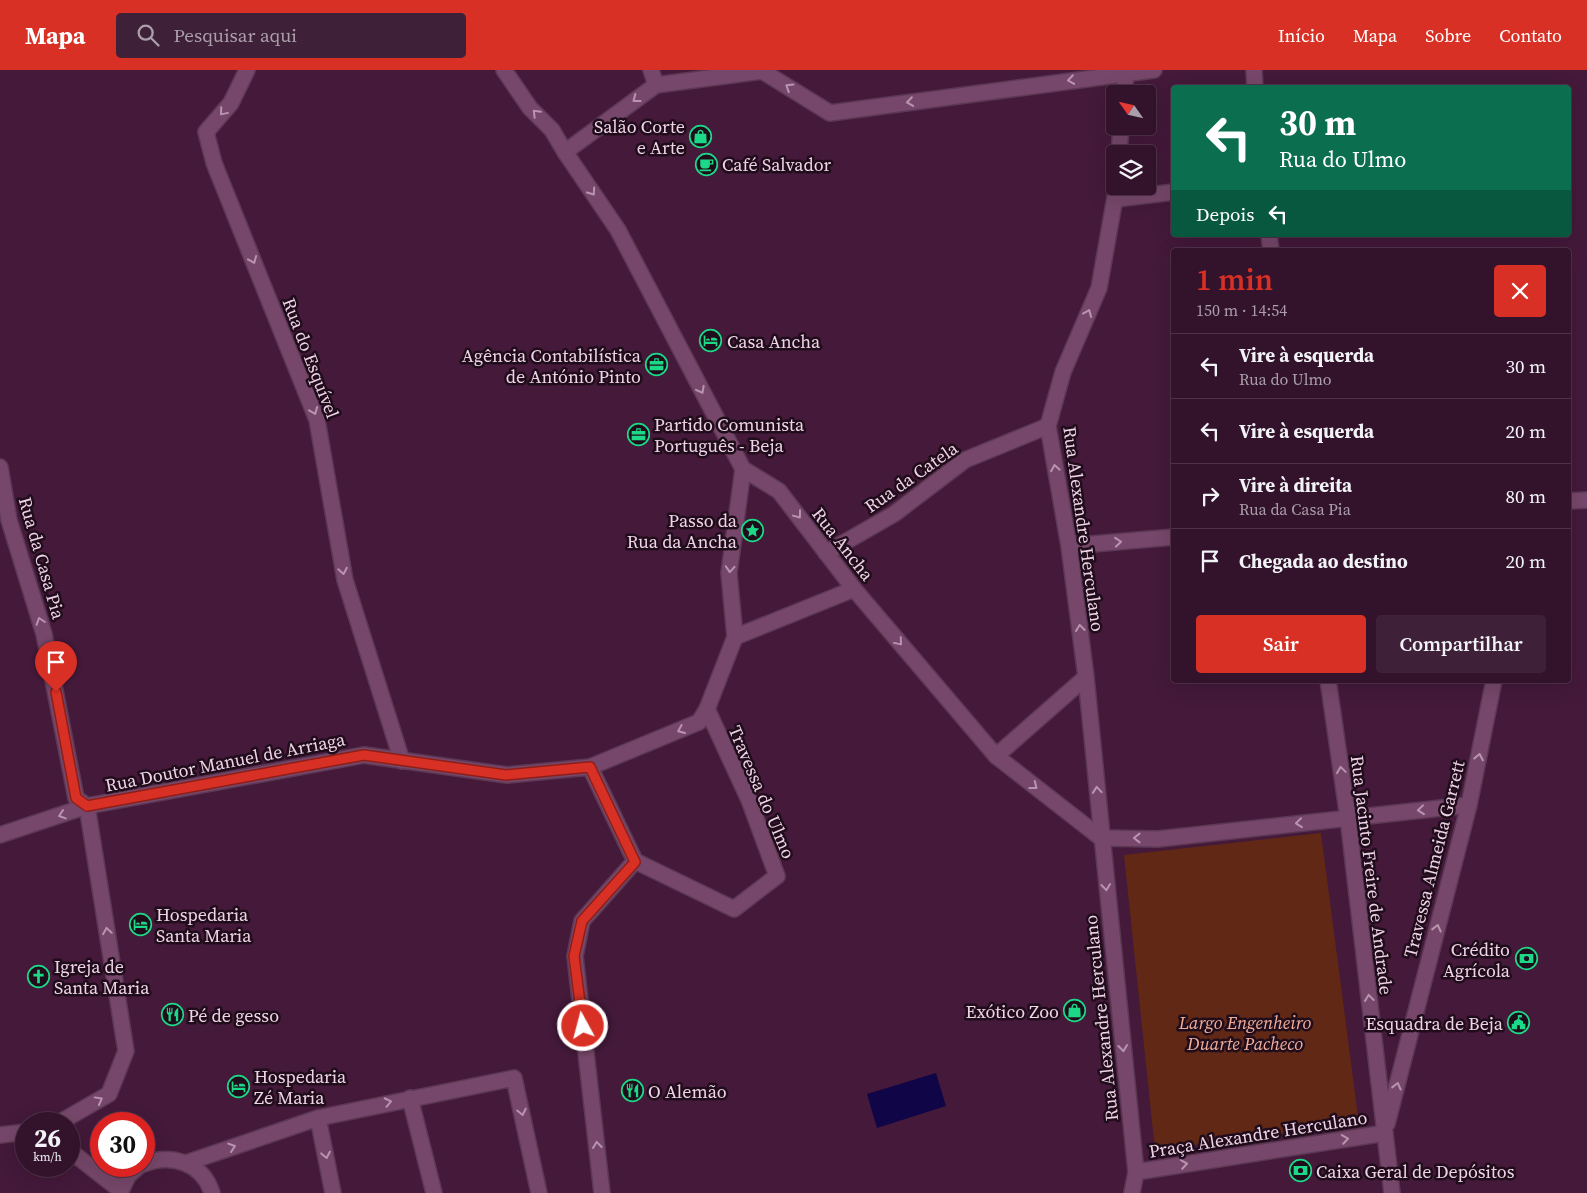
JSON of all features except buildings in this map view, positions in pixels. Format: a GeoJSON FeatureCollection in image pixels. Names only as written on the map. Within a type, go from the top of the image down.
{"type":"FeatureCollection","features":[{"type":"Feature","properties":{"kind":"street","name":"Rua do Esquível"},"geometry":{"type":"LineString","coordinates":[[247,70],[231,103],[206,132],[214,163],[317,420],[345,580],[402,762]]}},
{"type":"Feature","properties":{"kind":"street"},"geometry":{"type":"LineString","coordinates":[[504,70],[530,108],[552,130],[564,152],[618,230],[743,469]]}},
{"type":"Feature","properties":{"kind":"street"},"geometry":{"type":"LineString","coordinates":[[650,70],[656,85]]}},
{"type":"Feature","properties":{"kind":"street"},"geometry":{"type":"LineString","coordinates":[[564,152],[656,85],[762,71],[830,113],[1154,70]]}},
{"type":"Feature","properties":{"kind":"street"},"geometry":{"type":"LineString","coordinates":[[1254,70],[1255,85]]}},
{"type":"Feature","properties":{"kind":"street"},"geometry":{"type":"LineString","coordinates":[[1125,85],[1126,73]]}},
{"type":"Feature","properties":{"kind":"street"},"geometry":{"type":"LineString","coordinates":[[1156,192],[1171,192]]}},
{"type":"Feature","properties":{"kind":"street","name":"Rua Alexandre Herculano"},"geometry":{"type":"LineString","coordinates":[[1116,195],[1099,288],[1063,372],[1048,426],[1069,546],[1086,678],[1136,1172],[1132,1193]]}},
{"type":"Feature","properties":{"kind":"street","name":"Rua da Catela"},"geometry":{"type":"LineString","coordinates":[[826,553],[894,514],[965,460],[1048,426]]}},
{"type":"Feature","properties":{"kind":"street","name":"Rua da Casa Pia"},"geometry":{"type":"LineString","coordinates":[[0,467],[9,520],[44,634],[76,798],[87,806],[126,1051],[109,1094],[78,1112]]}},
{"type":"Feature","properties":{"kind":"street","name":"Rua Doutor Manuel de Arriaga"},"geometry":{"type":"LineString","coordinates":[[0,835],[87,806],[364,755],[402,762],[506,775],[590,767],[699,722],[707,709],[735,637],[729,574],[743,469]]}},
{"type":"Feature","properties":{"kind":"street","name":"Rua Ancha"},"geometry":{"type":"LineString","coordinates":[[743,469],[779,491],[854,589],[996,756]]}},
{"type":"Feature","properties":{"kind":"street"},"geometry":{"type":"LineString","coordinates":[[1571,501],[1587,500]]}},
{"type":"Feature","properties":{"kind":"street"},"geometry":{"type":"LineString","coordinates":[[1069,546],[1171,537]]}},
{"type":"Feature","properties":{"kind":"street"},"geometry":{"type":"LineString","coordinates":[[735,637],[854,589]]}},
{"type":"Feature","properties":{"kind":"street"},"geometry":{"type":"LineString","coordinates":[[1086,678],[996,756],[1101,838],[1158,838],[1469,805]]}},
{"type":"Feature","properties":{"kind":"street","name":"Rua Jacinto Freire de Andrade"},"geometry":{"type":"LineString","coordinates":[[1328,683],[1348,818],[1392,1193]]}},
{"type":"Feature","properties":{"kind":"street","name":"Travessa Almeida Garrett"},"geometry":{"type":"LineString","coordinates":[[1385,1133],[1469,805],[1493,683]]}},
{"type":"Feature","properties":{"kind":"street","name":"Travessa do Ulmo"},"geometry":{"type":"LineString","coordinates":[[635,862],[734,909],[777,876],[749,800],[707,709]]}},
{"type":"Feature","properties":{"kind":"street"},"geometry":{"type":"LineString","coordinates":[[590,767],[635,862],[582,921],[574,956],[602,1193]]}},
{"type":"Feature","properties":{"kind":"street"},"geometry":{"type":"LineString","coordinates":[[186,1163],[318,1118],[514,1078],[540,1193]]}},
{"type":"Feature","properties":{"kind":"street"},"geometry":{"type":"LineString","coordinates":[[410,1098],[434,1193]]}},
{"type":"Feature","properties":{"kind":"street"},"geometry":{"type":"LineString","coordinates":[[318,1118],[334,1193]]}},
{"type":"Feature","properties":{"kind":"street"},"geometry":{"type":"LineString","coordinates":[[0,1135],[15,1133]]}},
{"type":"Feature","properties":{"kind":"street","name":"Praça Alexandre Herculano"},"geometry":{"type":"LineString","coordinates":[[1136,1172],[1385,1133]]}},
{"type":"Feature","properties":{"kind":"street"},"geometry":{"type":"LineString","coordinates":[[155,1160],[171,1158],[186,1163],[200,1172],[210,1185],[212,1193]]}},
{"type":"Feature","properties":{"kind":"street"},"geometry":{"type":"LineString","coordinates":[[80,1159],[120,1192],[128,1177]]}},
{"type":"Feature","properties":{"kind":"green space","name":"Largo Engenheiro Duarte Pacheco"},"geometry":{"type":"Polygon","coordinates":[[[1321,833],[1359,1124],[1155,1150],[1124,855],[1321,833]]]}},
{"type":"Feature","properties":{"kind":"shaded area"},"geometry":{"type":"Polygon","coordinates":[[[936,1073],[946,1106],[877,1128],[867,1094],[936,1073]]]}},
{"type":"Feature","properties":{"kind":"place","name":"Salão Corte e Arte"},"geometry":{"type":"Point","coordinates":[701,136]}},
{"type":"Feature","properties":{"kind":"place","name":"Café Salvador"},"geometry":{"type":"Point","coordinates":[706,164]}},
{"type":"Feature","properties":{"kind":"place","name":"Casa Ancha"},"geometry":{"type":"Point","coordinates":[711,341]}},
{"type":"Feature","properties":{"kind":"place","name":"Agência Contabilística de António Pinto"},"geometry":{"type":"Point","coordinates":[657,365]}},
{"type":"Feature","properties":{"kind":"place","name":"Partido Comunista Português - Beja"},"geometry":{"type":"Point","coordinates":[638,434]}},
{"type":"Feature","properties":{"kind":"place","name":"Passo da Rua da Ancha"},"geometry":{"type":"Point","coordinates":[753,530]}},
{"type":"Feature","properties":{"kind":"place","name":"Hospedaria Santa Maria"},"geometry":{"type":"Point","coordinates":[140,924]}},
{"type":"Feature","properties":{"kind":"place","name":"Crédito Agrícola"},"geometry":{"type":"Point","coordinates":[1526,959]}},
{"type":"Feature","properties":{"kind":"place","name":"Igreja de Santa Maria"},"geometry":{"type":"Point","coordinates":[38,976]}},
{"type":"Feature","properties":{"kind":"place","name":"Exótico Zoo"},"geometry":{"type":"Point","coordinates":[1075,1011]}},
{"type":"Feature","properties":{"kind":"place","name":"Pé de gesso"},"geometry":{"type":"Point","coordinates":[172,1015]}},
{"type":"Feature","properties":{"kind":"place","name":"Esquadra de Beja"},"geometry":{"type":"Point","coordinates":[1519,1023]}},
{"type":"Feature","properties":{"kind":"place","name":"Hospedaria Zé Maria"},"geometry":{"type":"Point","coordinates":[238,1086]}},
{"type":"Feature","properties":{"kind":"place","name":"O Alemão"},"geometry":{"type":"Point","coordinates":[632,1091]}},
{"type":"Feature","properties":{"kind":"place","name":"Caixa Geral de Depósitos"},"geometry":{"type":"Point","coordinates":[1300,1171]}},
{"type":"Feature","properties":{"kind":"route"},"geometry":{"type":"LineString","coordinates":[[56,692],[76,798],[87,806],[364,755],[402,762],[506,775],[590,767],[635,862],[582,921],[574,956],[583,1026]]}}]}
